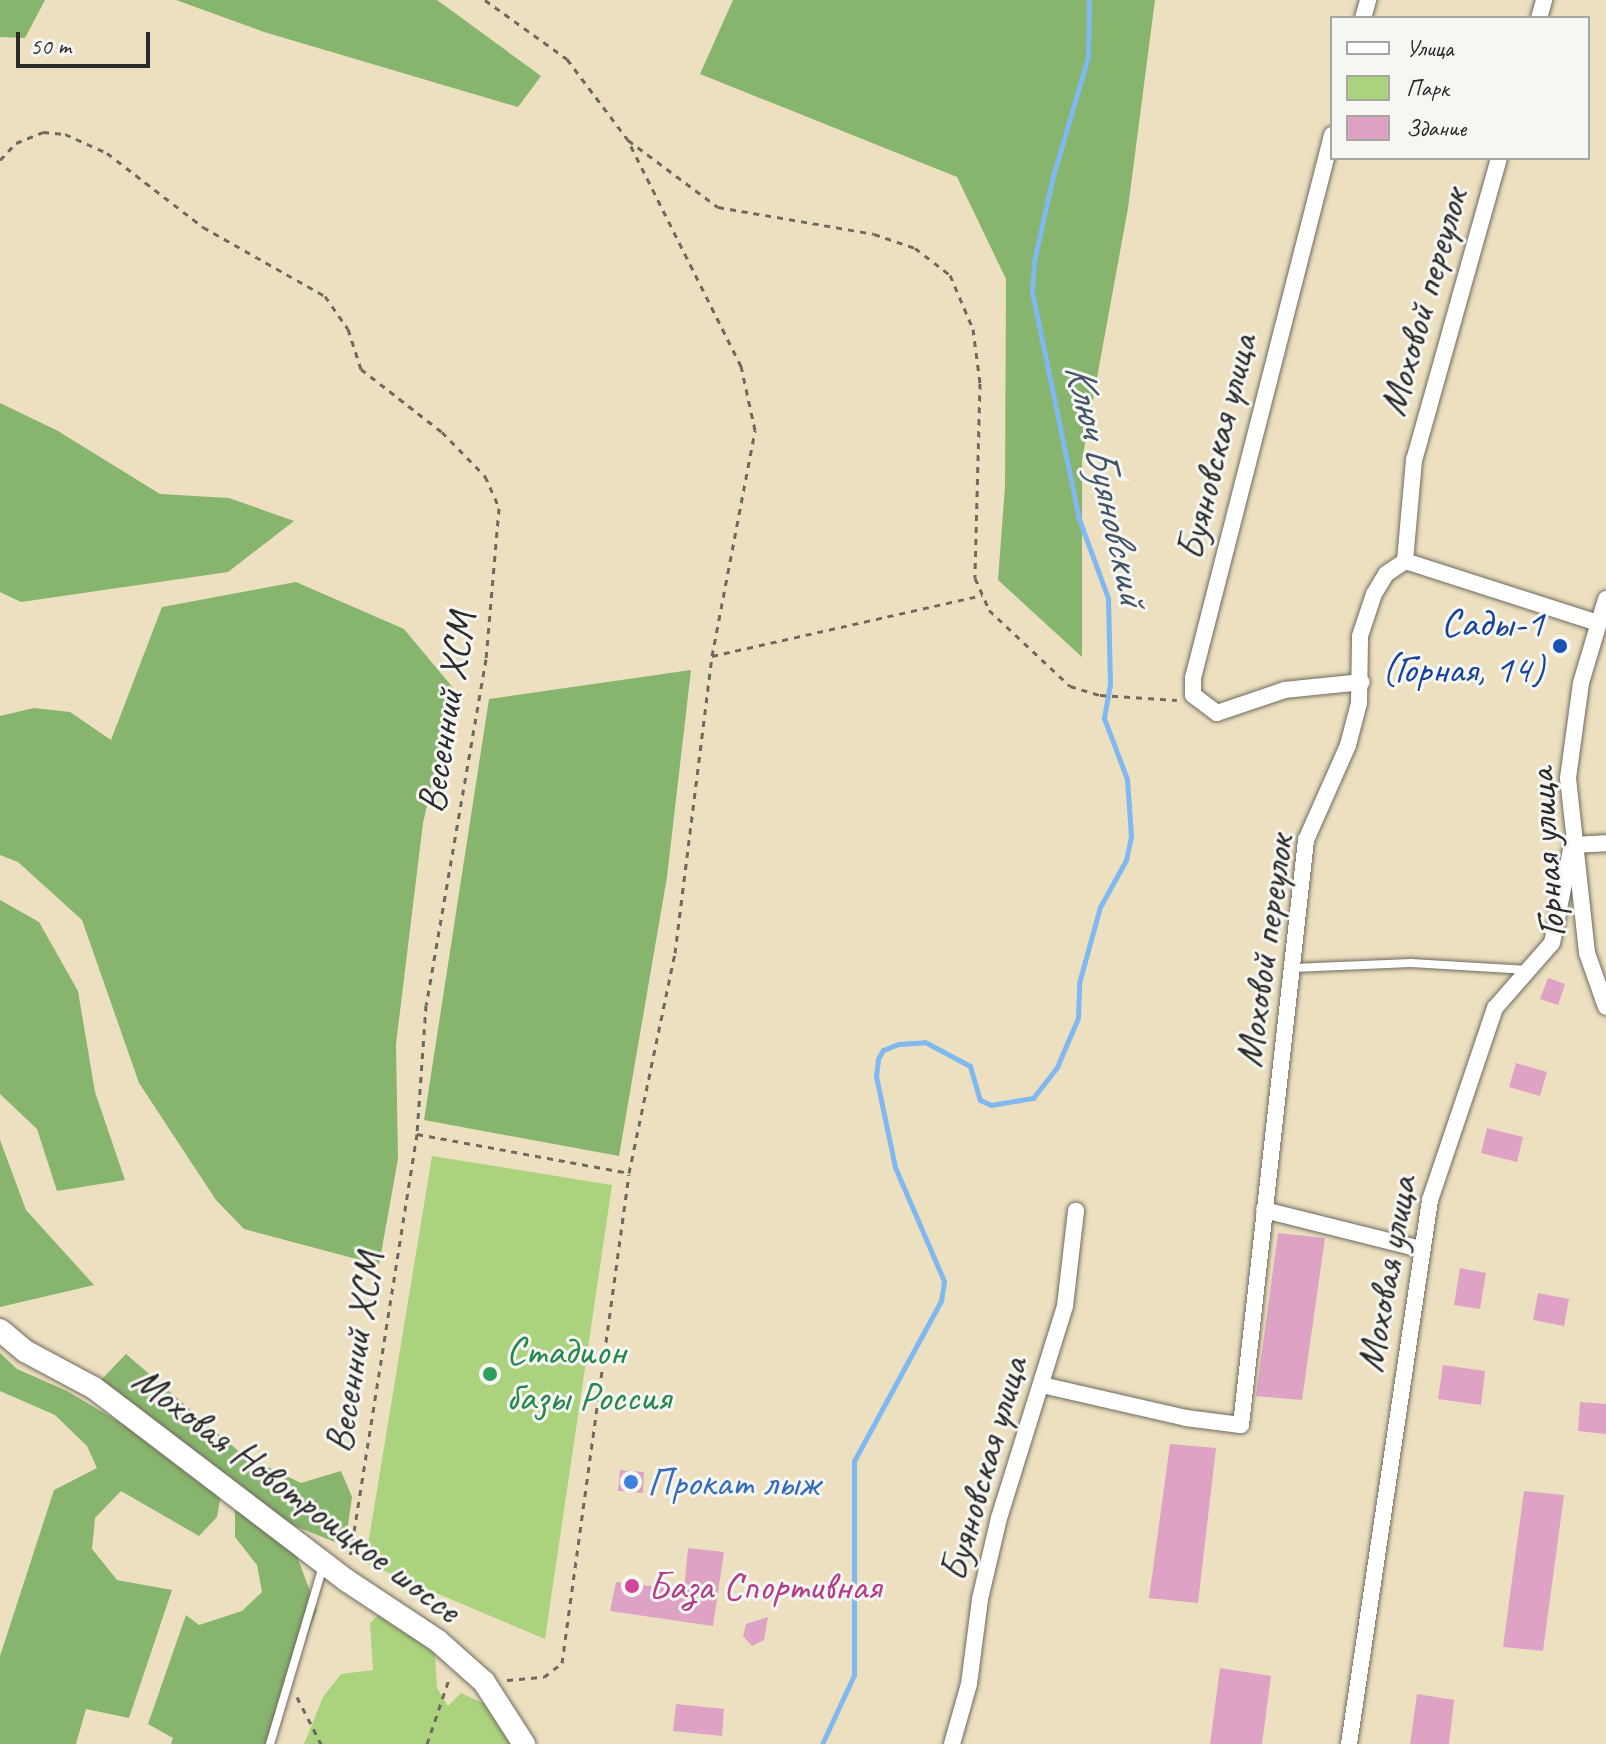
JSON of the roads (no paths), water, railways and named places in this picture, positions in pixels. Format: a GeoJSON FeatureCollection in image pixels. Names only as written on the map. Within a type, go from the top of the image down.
{"type":"FeatureCollection","features":[{"type":"Feature","properties":{"kind":"main road","name":"Моховая Новотроицкое шоссе"},"geometry":{"type":"LineString","coordinates":[[0,1330],[25,1351],[94,1388],[346,1580],[456,1658],[484,1682],[524,1744]]}},
{"type":"Feature","properties":{"kind":"street","name":"Буяновская улица"},"geometry":{"type":"LineString","coordinates":[[1330,143],[1193,678],[1197,700],[1217,713],[1285,690],[1362,682]]}},
{"type":"Feature","properties":{"kind":"street","name":"Моховой переулок"},"geometry":{"type":"LineString","coordinates":[[1042,1385],[1186,1418],[1241,1425],[1306,840],[1348,745],[1362,682],[1360,636],[1374,594],[1386,574],[1405,561],[1414,460],[1498,160]]}},
{"type":"Feature","properties":{"kind":"street"},"geometry":{"type":"LineString","coordinates":[[1405,561],[1598,623]]}},
{"type":"Feature","properties":{"kind":"street","name":"Горная улица"},"geometry":{"type":"LineString","coordinates":[[1606,599],[1581,683],[1568,778],[1572,845],[1587,953],[1606,1007]]}},
{"type":"Feature","properties":{"kind":"street"},"geometry":{"type":"LineString","coordinates":[[1572,845],[1606,843]]}},
{"type":"Feature","properties":{"kind":"street","name":"Моховая улица"},"geometry":{"type":"LineString","coordinates":[[1349,1744],[1421,1249],[1453,1125],[1495,1008],[1552,943],[1572,845]]}},
{"type":"Feature","properties":{"kind":"street"},"geometry":{"type":"LineString","coordinates":[[1264,1210],[1421,1249]]}},
{"type":"Feature","properties":{"kind":"street","name":"Буяновская улица"},"geometry":{"type":"LineString","coordinates":[[952,1744],[969,1684],[980,1599],[999,1518],[1065,1306],[1076,1211]]}},
{"type":"Feature","properties":{"kind":"lane"},"geometry":{"type":"LineString","coordinates":[[1293,968],[1411,963],[1528,970]]}},
{"type":"Feature","properties":{"kind":"lane"},"geometry":{"type":"LineString","coordinates":[[270,1744],[325,1561]]}},
{"type":"Feature","properties":{"kind":"waterway","name":"Ключ Буяновский"},"geometry":{"type":"LineString","coordinates":[[822,1744],[854,1675],[854,1461],[941,1301],[944,1281],[895,1167],[876,1076],[878,1059],[883,1050],[899,1044],[925,1042],[970,1066],[980,1100],[991,1105],[1033,1098],[1057,1067],[1078,1018],[1079,983],[1100,907],[1126,860],[1131,836],[1127,779],[1104,718],[1110,685],[1108,598],[1079,519],[1032,292],[1034,261],[1053,176],[1088,57],[1089,0]]}},
{"type":"Feature","properties":{"kind":"place","name":"Сады-1 (Горная, 14)"},"geometry":{"type":"Point","coordinates":[1560,646]}},
{"type":"Feature","properties":{"kind":"place","name":"Стадион базы Россия"},"geometry":{"type":"Point","coordinates":[490,1374]}},
{"type":"Feature","properties":{"kind":"place","name":"Прокат лыж"},"geometry":{"type":"Point","coordinates":[631,1482]}},
{"type":"Feature","properties":{"kind":"place","name":"База Спортивная"},"geometry":{"type":"Point","coordinates":[632,1586]}}]}
